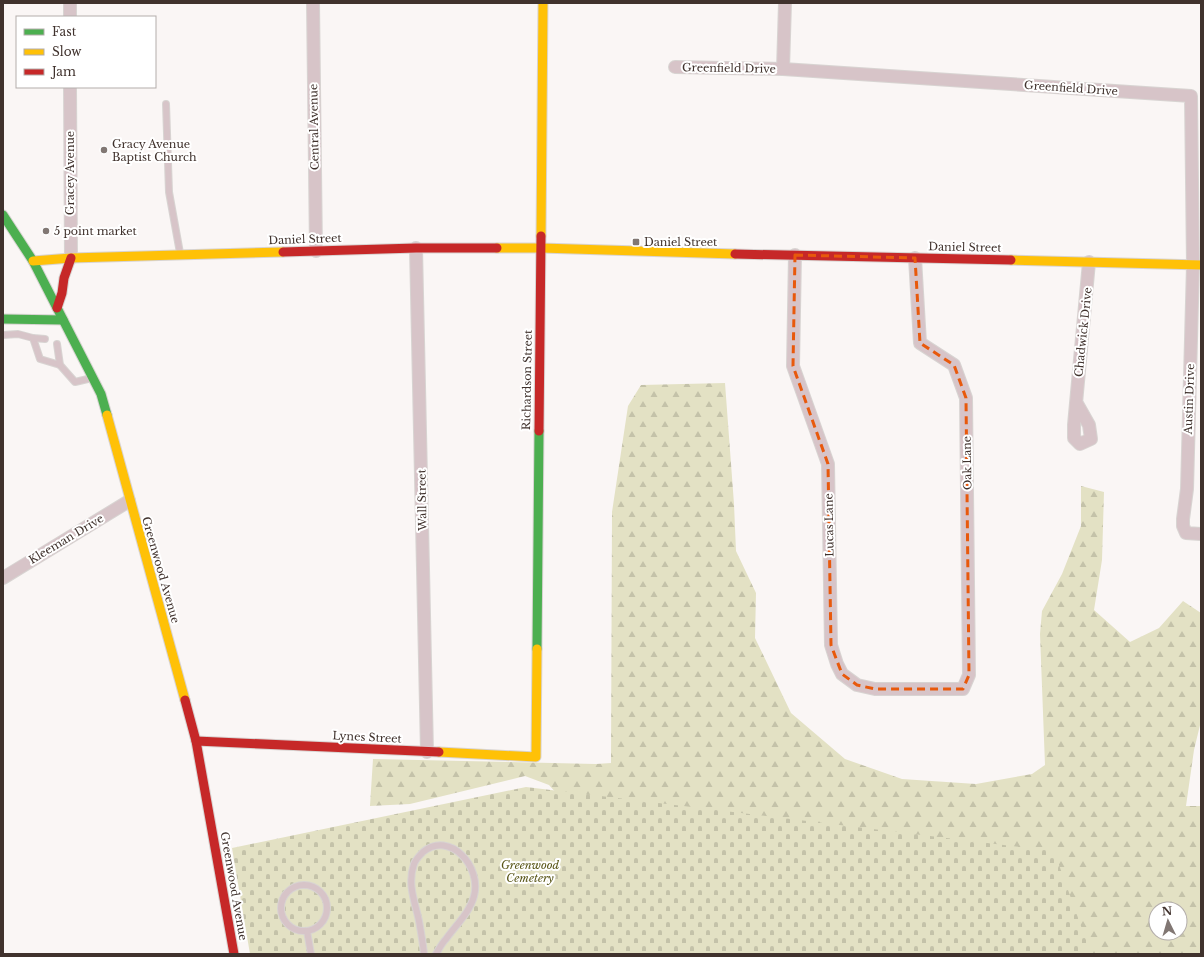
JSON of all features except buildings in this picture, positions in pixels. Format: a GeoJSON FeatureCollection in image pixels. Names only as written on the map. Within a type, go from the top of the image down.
{"type":"FeatureCollection","features":[{"type":"Feature","properties":{"kind":"street"},"geometry":{"type":"LineString","coordinates":[[70,3],[70,16]]}},
{"type":"Feature","properties":{"kind":"street","name":"Central Avenue"},"geometry":{"type":"LineString","coordinates":[[312,3],[316,251]]}},
{"type":"Feature","properties":{"kind":"street","name":"Richardson Street"},"geometry":{"type":"LineString","coordinates":[[536,757],[543,3]]}},
{"type":"Feature","properties":{"kind":"street","name":"Greenfield Drive"},"geometry":{"type":"LineString","coordinates":[[783,69],[785,3]]}},
{"type":"Feature","properties":{"kind":"street","name":"Greenfield Drive"},"geometry":{"type":"LineString","coordinates":[[675,67],[783,69],[1191,96],[1197,265]]}},
{"type":"Feature","properties":{"kind":"street","name":"Gracey Avenue"},"geometry":{"type":"LineString","coordinates":[[70,88],[71,258]]}},
{"type":"Feature","properties":{"kind":"street","name":"Greenwood Avenue"},"geometry":{"type":"LineString","coordinates":[[3,214],[33,261],[101,394],[129,501],[196,741],[234,954]]}},
{"type":"Feature","properties":{"kind":"street","name":"Daniel Street"},"geometry":{"type":"LineString","coordinates":[[33,261],[71,258],[416,248],[541,248],[669,253],[1197,265]]}},
{"type":"Feature","properties":{"kind":"street","name":"Wall Street"},"geometry":{"type":"LineString","coordinates":[[416,248],[427,752]]}},
{"type":"Feature","properties":{"kind":"street","name":"Lucas Lane"},"geometry":{"type":"LineString","coordinates":[[795,255],[793,366],[828,464],[831,645],[837,664],[842,674],[857,685],[875,689],[963,689]]}},
{"type":"Feature","properties":{"kind":"street"},"geometry":{"type":"LineString","coordinates":[[57,308],[62,293],[64,278],[71,258]]}},
{"type":"Feature","properties":{"kind":"street","name":"Oak Lane"},"geometry":{"type":"LineString","coordinates":[[916,258],[920,343],[954,365],[966,398],[969,675],[963,689]]}},
{"type":"Feature","properties":{"kind":"street","name":"Chadwick Drive"},"geometry":{"type":"LineString","coordinates":[[1076,402],[1090,262]]}},
{"type":"Feature","properties":{"kind":"street","name":"Austin Drive"},"geometry":{"type":"LineString","coordinates":[[1197,265],[1187,488],[1183,526],[1186,533],[1201,534]]}},
{"type":"Feature","properties":{"kind":"street"},"geometry":{"type":"LineString","coordinates":[[3,319],[63,320]]}},
{"type":"Feature","properties":{"kind":"street","name":"Kleeman Drive"},"geometry":{"type":"LineString","coordinates":[[3,578],[129,501]]}},
{"type":"Feature","properties":{"kind":"street","name":"Lynes Street"},"geometry":{"type":"LineString","coordinates":[[196,741],[536,757]]}},
{"type":"Feature","properties":{"kind":"lane"},"geometry":{"type":"LineString","coordinates":[[166,104],[169,192],[180,255]]}},
{"type":"Feature","properties":{"kind":"lane"},"geometry":{"type":"LineString","coordinates":[[3,335],[18,334],[33,338],[45,339]]}},
{"type":"Feature","properties":{"kind":"lane"},"geometry":{"type":"LineString","coordinates":[[33,338],[40,359],[60,365],[75,382],[92,378]]}},
{"type":"Feature","properties":{"kind":"lane"},"geometry":{"type":"LineString","coordinates":[[57,344],[60,365]]}},
{"type":"Feature","properties":{"kind":"lane"},"geometry":{"type":"LineString","coordinates":[[424,954],[413,900],[411,886],[412,874],[417,857],[432,848],[444,846],[459,852],[471,865],[475,876],[476,886],[472,904],[436,954]]}},
{"type":"Feature","properties":{"kind":"lane"},"geometry":{"type":"LineString","coordinates":[[309,885],[321,891],[325,896],[328,909],[323,921],[313,929],[307,931],[294,928],[288,924],[282,913],[281,906],[283,899],[286,894],[296,886],[309,885]]}},
{"type":"Feature","properties":{"kind":"lane"},"geometry":{"type":"LineString","coordinates":[[307,931],[311,954]]}},
{"type":"Feature","properties":{"kind":"highlighted area"},"geometry":{"type":"Polygon","coordinates":[[[795,255],[915,258],[920,343],[954,365],[966,398],[969,675],[963,689],[875,689],[857,685],[842,674],[831,645],[828,464],[793,366],[795,255]]]}},
{"type":"Feature","properties":{"kind":"green space"},"geometry":{"type":"Polygon","coordinates":[[[725,383],[736,551],[756,593],[755,638],[791,713],[845,759],[902,779],[976,784],[1032,774],[1045,765],[1040,634],[1042,611],[1062,574],[1081,526],[1081,486],[1104,492],[1102,560],[1094,610],[1130,642],[1159,628],[1183,601],[1201,613],[1201,721],[1194,750],[1186,806],[1201,806],[1201,954],[566,954],[568,806],[549,785],[525,776],[410,804],[370,806],[373,759],[596,764],[611,763],[612,512],[628,406],[641,385],[725,383]]]}},
{"type":"Feature","properties":{"kind":"green space","name":"Greenwood Cemetery"},"geometry":{"type":"Polygon","coordinates":[[[526,787],[1054,851],[1091,954],[250,954],[232,848],[526,787]]]}},
{"type":"Feature","properties":{"kind":"traffic: fast"},"geometry":{"type":"LineString","coordinates":[[3,215],[33,261],[101,394],[107,415]]}},
{"type":"Feature","properties":{"kind":"traffic: fast"},"geometry":{"type":"LineString","coordinates":[[3,319],[63,320]]}},
{"type":"Feature","properties":{"kind":"traffic: fast"},"geometry":{"type":"LineString","coordinates":[[537,649],[539,431]]}},
{"type":"Feature","properties":{"kind":"traffic: slow"},"geometry":{"type":"LineString","coordinates":[[541,236],[543,3]]}},
{"type":"Feature","properties":{"kind":"traffic: slow"},"geometry":{"type":"LineString","coordinates":[[497,248],[735,254]]}},
{"type":"Feature","properties":{"kind":"traffic: slow"},"geometry":{"type":"LineString","coordinates":[[33,261],[71,258],[283,252]]}},
{"type":"Feature","properties":{"kind":"traffic: slow"},"geometry":{"type":"LineString","coordinates":[[1011,260],[1201,265]]}},
{"type":"Feature","properties":{"kind":"traffic: slow"},"geometry":{"type":"LineString","coordinates":[[107,415],[185,700]]}},
{"type":"Feature","properties":{"kind":"traffic: slow"},"geometry":{"type":"LineString","coordinates":[[439,752],[536,757],[537,649]]}},
{"type":"Feature","properties":{"kind":"traffic: jam"},"geometry":{"type":"LineString","coordinates":[[539,431],[541,236]]}},
{"type":"Feature","properties":{"kind":"traffic: jam"},"geometry":{"type":"LineString","coordinates":[[283,252],[416,248],[497,248]]}},
{"type":"Feature","properties":{"kind":"traffic: jam"},"geometry":{"type":"LineString","coordinates":[[735,254],[1011,260]]}},
{"type":"Feature","properties":{"kind":"traffic: jam"},"geometry":{"type":"LineString","coordinates":[[57,308],[62,293],[64,278],[71,258]]}},
{"type":"Feature","properties":{"kind":"traffic: jam"},"geometry":{"type":"LineString","coordinates":[[185,700],[196,741],[234,954]]}},
{"type":"Feature","properties":{"kind":"traffic: jam"},"geometry":{"type":"LineString","coordinates":[[196,741],[439,752]]}},
{"type":"Feature","properties":{"kind":"place","name":"Gracy Avenue Baptist Church"},"geometry":{"type":"Point","coordinates":[104,150]}},
{"type":"Feature","properties":{"kind":"place","name":"5 point market"},"geometry":{"type":"Point","coordinates":[46,231]}},
{"type":"Feature","properties":{"kind":"place","name":"Daniel Street"},"geometry":{"type":"Point","coordinates":[636,242]}}]}
